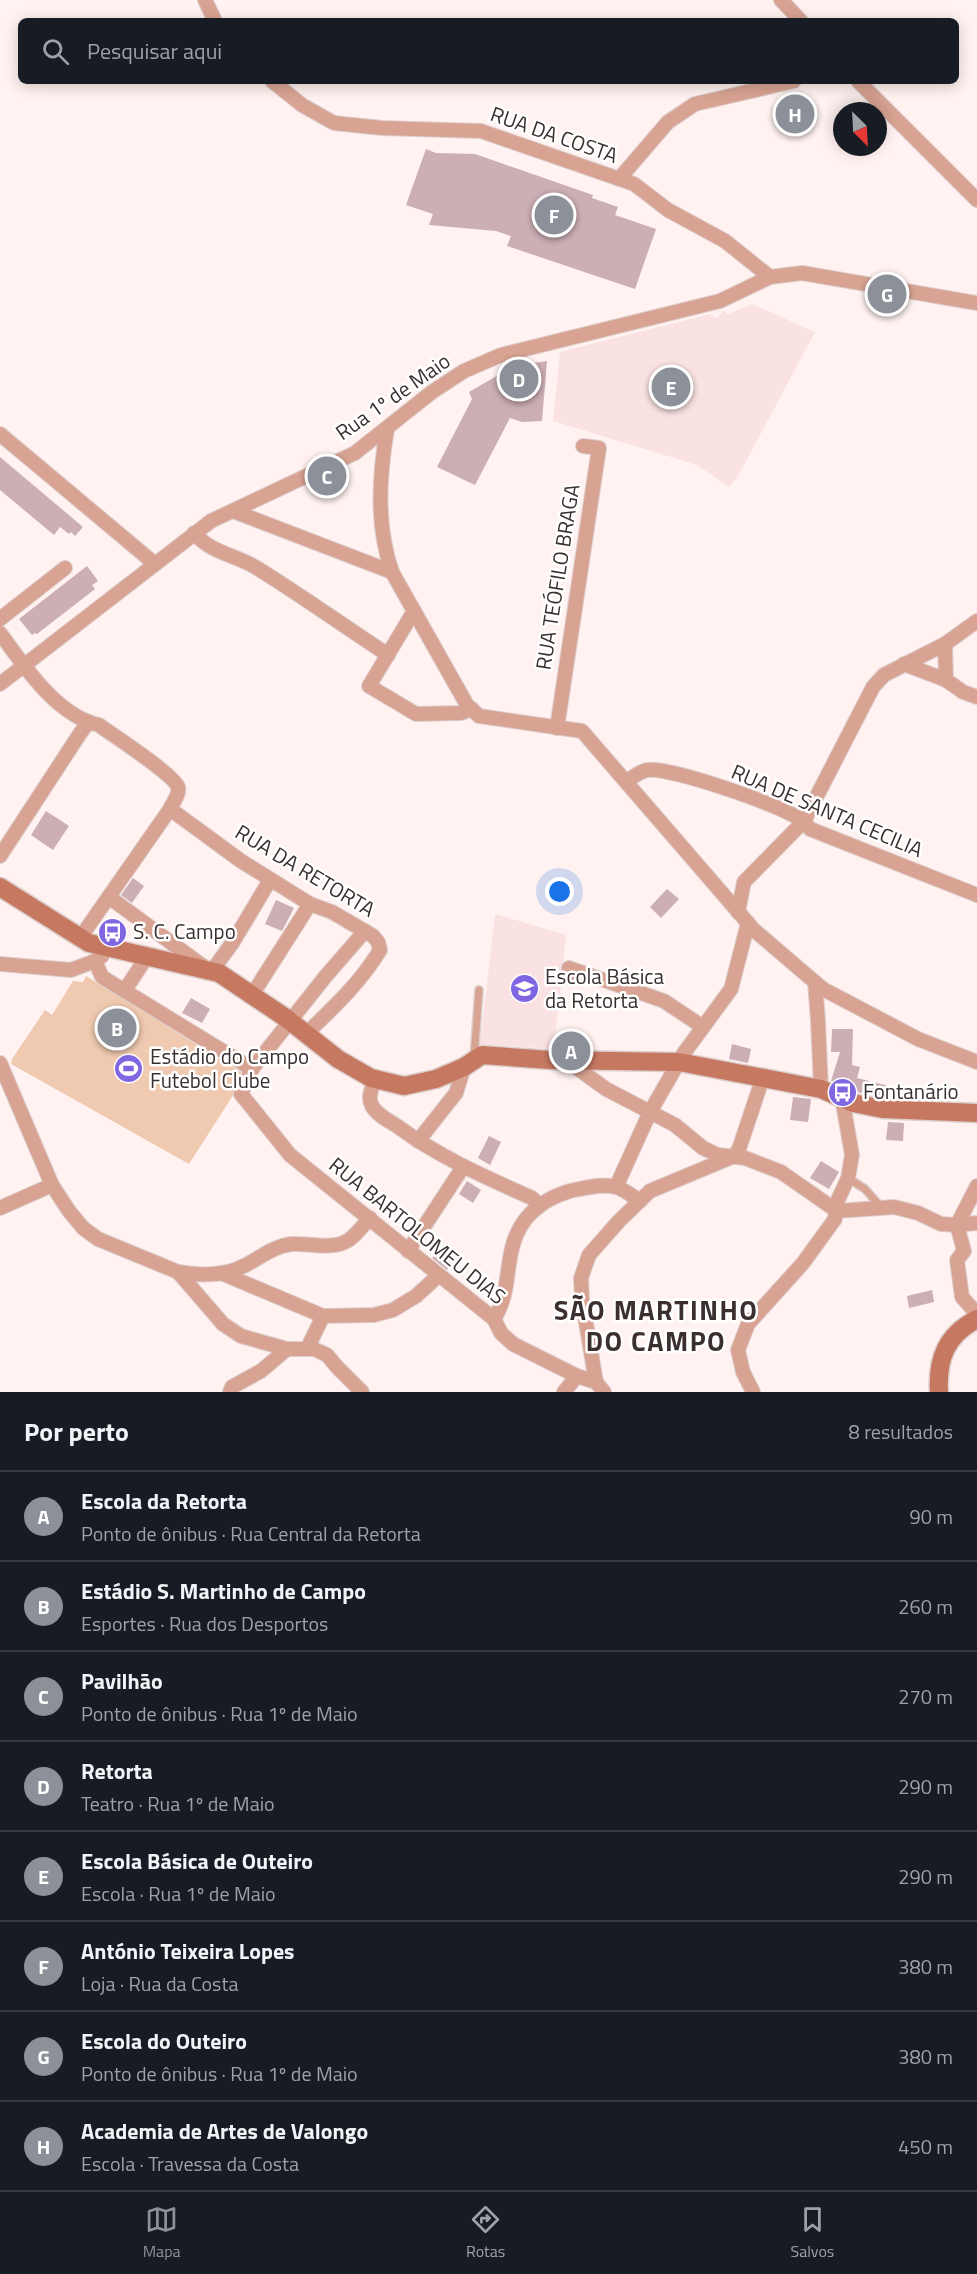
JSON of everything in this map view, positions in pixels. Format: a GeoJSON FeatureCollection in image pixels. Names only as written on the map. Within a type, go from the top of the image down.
{"type":"FeatureCollection","features":[{"type":"Feature","properties":{"kind":"street"},"geometry":{"type":"LineString","coordinates":[[205,0],[214,18]]}},
{"type":"Feature","properties":{"kind":"street"},"geometry":{"type":"LineString","coordinates":[[781,0],[798,18]]}},
{"type":"Feature","properties":{"kind":"street","name":"RUA DA COSTA"},"geometry":{"type":"LineString","coordinates":[[276,84],[302,105],[334,123],[382,128],[481,131],[634,184],[668,210],[724,241],[770,277]]}},
{"type":"Feature","properties":{"kind":"street"},"geometry":{"type":"LineString","coordinates":[[619,179],[668,122],[695,104],[781,84]]}},
{"type":"Feature","properties":{"kind":"street"},"geometry":{"type":"LineString","coordinates":[[861,84],[977,200]]}},
{"type":"Feature","properties":{"kind":"street","name":"Rua 1º de Maio"},"geometry":{"type":"LineString","coordinates":[[23,665],[194,533],[233,511],[355,453],[432,392],[456,376],[501,355],[720,301],[770,277],[802,273],[977,303]]}},
{"type":"Feature","properties":{"kind":"street"},"geometry":{"type":"LineString","coordinates":[[387,429],[380,470],[380,521],[385,553],[392,572],[467,705],[479,716],[582,731],[748,923],[823,989],[918,1039],[977,1062]]}},
{"type":"Feature","properties":{"kind":"street"},"geometry":{"type":"LineString","coordinates":[[0,434],[154,564]]}},
{"type":"Feature","properties":{"kind":"street","name":"RUA TEÓFILO BRAGA"},"geometry":{"type":"LineString","coordinates":[[557,728],[599,448],[584,446]]}},
{"type":"Feature","properties":{"kind":"street"},"geometry":{"type":"LineString","coordinates":[[233,511],[392,572]]}},
{"type":"Feature","properties":{"kind":"street"},"geometry":{"type":"LineString","coordinates":[[194,533],[201,542],[220,553],[255,567],[388,655]]}},
{"type":"Feature","properties":{"kind":"street"},"geometry":{"type":"LineString","coordinates":[[0,619],[64,568]]}},
{"type":"Feature","properties":{"kind":"street"},"geometry":{"type":"LineString","coordinates":[[414,611],[369,686],[417,714],[461,713],[472,709]]}},
{"type":"Feature","properties":{"kind":"street"},"geometry":{"type":"LineString","coordinates":[[738,912],[744,882],[804,821],[873,687],[884,675],[945,644],[977,621]]}},
{"type":"Feature","properties":{"kind":"street"},"geometry":{"type":"LineString","coordinates":[[0,633],[45,690],[67,709],[88,723],[99,725],[163,771],[177,785],[179,792],[80,938]]}},
{"type":"Feature","properties":{"kind":"street"},"geometry":{"type":"LineString","coordinates":[[945,644],[946,680]]}},
{"type":"Feature","properties":{"kind":"street"},"geometry":{"type":"LineString","coordinates":[[904,664],[946,680],[963,692],[977,697]]}},
{"type":"Feature","properties":{"kind":"street"},"geometry":{"type":"LineString","coordinates":[[0,684],[23,665]]}},
{"type":"Feature","properties":{"kind":"street"},"geometry":{"type":"LineString","coordinates":[[0,856],[88,723]]}},
{"type":"Feature","properties":{"kind":"street","name":"RUA DE SANTA CECILIA"},"geometry":{"type":"LineString","coordinates":[[627,781],[648,770],[686,775],[786,811],[804,821],[810,829],[977,895]]}},
{"type":"Feature","properties":{"kind":"street","name":"RUA DA RETORTA"},"geometry":{"type":"LineString","coordinates":[[170,808],[241,861],[310,904],[332,912],[365,931],[378,942],[380,950],[350,989],[306,1034]]}},
{"type":"Feature","properties":{"kind":"street"},"geometry":{"type":"LineString","coordinates":[[210,971],[233,942],[270,879]]}},
{"type":"Feature","properties":{"kind":"street"},"geometry":{"type":"LineString","coordinates":[[0,887],[88,943],[219,973],[290,1021],[338,1059],[376,1079],[404,1086],[436,1078],[469,1064],[482,1055],[566,1060],[679,1062],[821,1089],[853,1103],[883,1109],[977,1113]]}},
{"type":"Feature","properties":{"kind":"street"},"geometry":{"type":"LineString","coordinates":[[109,897],[210,971]]}},
{"type":"Feature","properties":{"kind":"street"},"geometry":{"type":"LineString","coordinates":[[252,995],[310,904]]}},
{"type":"Feature","properties":{"kind":"street"},"geometry":{"type":"LineString","coordinates":[[616,1187],[650,1112],[679,1062],[731,989],[748,923]]}},
{"type":"Feature","properties":{"kind":"street"},"geometry":{"type":"LineString","coordinates":[[95,961],[102,976],[252,1069],[325,976],[365,931]]}},
{"type":"Feature","properties":{"kind":"street"},"geometry":{"type":"LineString","coordinates":[[0,964],[71,970],[95,961],[110,947]]}},
{"type":"Feature","properties":{"kind":"street"},"geometry":{"type":"LineString","coordinates":[[125,990],[148,955]]}},
{"type":"Feature","properties":{"kind":"street"},"geometry":{"type":"LineString","coordinates":[[568,977],[568,968],[664,1001],[703,1028]]}},
{"type":"Feature","properties":{"kind":"street"},"geometry":{"type":"LineString","coordinates":[[815,982],[821,1089]]}},
{"type":"Feature","properties":{"kind":"street"},"geometry":{"type":"LineString","coordinates":[[566,1060],[606,1089],[675,1125],[703,1148],[718,1155],[734,1155],[781,1172],[837,1211],[894,1207],[918,1213],[941,1224],[977,1223]]}},
{"type":"Feature","properties":{"kind":"street"},"geometry":{"type":"LineString","coordinates":[[0,1064],[4,1085],[52,1185],[83,1228],[98,1239],[178,1272],[195,1275],[221,1273],[245,1266],[274,1249],[291,1244],[329,1245],[346,1242],[370,1218]]}},
{"type":"Feature","properties":{"kind":"street"},"geometry":{"type":"LineString","coordinates":[[418,1141],[456,1093],[469,1064]]}},
{"type":"Feature","properties":{"kind":"street","name":"RUA BARTOLOMEU DIAS"},"geometry":{"type":"LineString","coordinates":[[252,1069],[241,1094],[290,1155],[494,1319],[501,1334],[513,1344],[600,1387]]}},
{"type":"Feature","properties":{"kind":"street"},"geometry":{"type":"LineString","coordinates":[[600,1387],[582,1299],[581,1278],[589,1255],[650,1191],[734,1155],[739,1149],[763,1077]]}},
{"type":"Feature","properties":{"kind":"street"},"geometry":{"type":"LineString","coordinates":[[376,1079],[370,1093],[372,1105],[380,1114],[418,1141],[463,1167],[532,1198],[539,1205]]}},
{"type":"Feature","properties":{"kind":"street"},"geometry":{"type":"LineString","coordinates":[[753,1392],[743,1372],[738,1350],[748,1324],[803,1263],[834,1219],[837,1202],[848,1178],[852,1155],[842,1098]]}},
{"type":"Feature","properties":{"kind":"street"},"geometry":{"type":"LineString","coordinates":[[408,1251],[463,1167]]}},
{"type":"Feature","properties":{"kind":"street"},"geometry":{"type":"LineString","coordinates":[[0,1208],[52,1185]]}},
{"type":"Feature","properties":{"kind":"street"},"geometry":{"type":"LineString","coordinates":[[977,1186],[957,1225],[964,1251],[957,1260],[962,1297],[977,1314]]}},
{"type":"Feature","properties":{"kind":"street"},"geometry":{"type":"LineString","coordinates":[[494,1319],[501,1308],[512,1245],[520,1225],[539,1205],[551,1196],[585,1187],[616,1187],[640,1201]]}},
{"type":"Feature","properties":{"kind":"street"},"geometry":{"type":"LineString","coordinates":[[178,1272],[223,1324],[242,1336],[288,1349],[314,1349],[327,1355],[362,1392]]}},
{"type":"Feature","properties":{"kind":"street"},"geometry":{"type":"LineString","coordinates":[[221,1273],[323,1316],[374,1315],[393,1310],[416,1296],[438,1276]]}},
{"type":"Feature","properties":{"kind":"street"},"geometry":{"type":"LineString","coordinates":[[307,1349],[323,1316]]}},
{"type":"Feature","properties":{"kind":"street"},"geometry":{"type":"LineString","coordinates":[[939,1392],[938,1378],[941,1358],[953,1336],[977,1319]]}},
{"type":"Feature","properties":{"kind":"street"},"geometry":{"type":"LineString","coordinates":[[230,1392],[232,1387],[261,1371],[288,1349]]}},
{"type":"Feature","properties":{"kind":"street"},"geometry":{"type":"LineString","coordinates":[[564,1392],[577,1376]]}},
{"type":"Feature","properties":{"kind":"lane"},"geometry":{"type":"LineString","coordinates":[[469,1064],[473,1054],[479,990]]}},
{"type":"Feature","properties":{"kind":"lane"},"geometry":{"type":"LineString","coordinates":[[848,1178],[865,1189],[881,1207]]}},
{"type":"Feature","properties":{"kind":"shaded area"},"geometry":{"type":"Polygon","coordinates":[[[752,304],[815,332],[737,478],[729,487],[697,465],[553,421],[560,352],[710,314],[717,319],[723,311],[728,314],[752,304]]]}},
{"type":"Feature","properties":{"kind":"shaded area","name":"Escola Básica da Retorta"},"geometry":{"type":"Polygon","coordinates":[[[495,914],[566,935],[554,1049],[480,1044],[495,914]]]}},
{"type":"Feature","properties":{"kind":"shaded area","name":"Estádio do Campo Futebol Clube"},"geometry":{"type":"Polygon","coordinates":[[[86,976],[246,1075],[189,1164],[11,1064],[12,1059],[45,1010],[52,1015],[73,981],[83,982],[86,976]]]}},
{"type":"Feature","properties":{"kind":"building"},"geometry":{"type":"Polygon","coordinates":[[[426,149],[436,153],[475,154],[593,195],[592,198],[618,207],[615,215],[656,229],[635,289],[507,246],[511,236],[496,231],[429,225],[433,214],[406,205],[426,149]]]}},
{"type":"Feature","properties":{"kind":"building"},"geometry":{"type":"Polygon","coordinates":[[[547,361],[542,421],[522,422],[510,418],[475,485],[437,467],[472,399],[469,392],[514,366],[547,361]]]}},
{"type":"Feature","properties":{"kind":"building"},"geometry":{"type":"Polygon","coordinates":[[[0,457],[83,527],[75,536],[60,527],[54,535],[0,490],[0,457]]]}},
{"type":"Feature","properties":{"kind":"building"},"geometry":{"type":"Polygon","coordinates":[[[87,566],[98,581],[92,585],[95,589],[37,634],[32,635],[19,619],[87,566]]]}},
{"type":"Feature","properties":{"kind":"building"},"geometry":{"type":"Polygon","coordinates":[[[46,811],[69,826],[53,850],[31,835],[46,811]]]}},
{"type":"Feature","properties":{"kind":"building"},"geometry":{"type":"Polygon","coordinates":[[[133,878],[144,886],[132,903],[121,895],[133,878]]]}},
{"type":"Feature","properties":{"kind":"building"},"geometry":{"type":"Polygon","coordinates":[[[667,889],[679,899],[661,918],[650,907],[667,889]]]}},
{"type":"Feature","properties":{"kind":"building"},"geometry":{"type":"Polygon","coordinates":[[[276,900],[294,908],[282,931],[265,924],[276,900]]]}},
{"type":"Feature","properties":{"kind":"building"},"geometry":{"type":"Polygon","coordinates":[[[191,998],[210,1009],[202,1023],[182,1013],[191,998]]]}},
{"type":"Feature","properties":{"kind":"building"},"geometry":{"type":"Polygon","coordinates":[[[832,1029],[853,1029],[852,1065],[860,1067],[857,1078],[889,1086],[886,1098],[853,1091],[831,1081],[840,1052],[831,1052],[832,1029]]]}},
{"type":"Feature","properties":{"kind":"building"},"geometry":{"type":"Polygon","coordinates":[[[732,1044],[751,1049],[748,1063],[729,1059],[732,1044]]]}},
{"type":"Feature","properties":{"kind":"building"},"geometry":{"type":"Polygon","coordinates":[[[793,1097],[811,1099],[808,1122],[790,1120],[793,1097]]]}},
{"type":"Feature","properties":{"kind":"building"},"geometry":{"type":"Polygon","coordinates":[[[888,1122],[904,1123],[903,1141],[886,1140],[888,1122]]]}},
{"type":"Feature","properties":{"kind":"building"},"geometry":{"type":"Polygon","coordinates":[[[489,1136],[501,1142],[490,1165],[478,1158],[489,1136]]]}},
{"type":"Feature","properties":{"kind":"building"},"geometry":{"type":"Polygon","coordinates":[[[821,1161],[839,1172],[829,1189],[810,1178],[821,1161]]]}},
{"type":"Feature","properties":{"kind":"building"},"geometry":{"type":"Polygon","coordinates":[[[467,1181],[481,1190],[473,1203],[459,1194],[467,1181]]]}},
{"type":"Feature","properties":{"kind":"building"},"geometry":{"type":"Polygon","coordinates":[[[447,1244],[460,1258],[447,1270],[432,1258],[447,1244]]]}},
{"type":"Feature","properties":{"kind":"building"},"geometry":{"type":"Polygon","coordinates":[[[932,1290],[934,1302],[909,1308],[907,1296],[932,1290]]]}},
{"type":"Feature","properties":{"kind":"place","name":"Academia de Artes de Valongo"},"geometry":{"type":"Point","coordinates":[795,114]}},
{"type":"Feature","properties":{"kind":"place","name":"António Teixeira Lopes"},"geometry":{"type":"Point","coordinates":[554,215]}},
{"type":"Feature","properties":{"kind":"place","name":"Escola do Outeiro"},"geometry":{"type":"Point","coordinates":[887,294]}},
{"type":"Feature","properties":{"kind":"place","name":"Retorta"},"geometry":{"type":"Point","coordinates":[519,379]}},
{"type":"Feature","properties":{"kind":"place","name":"Escola Básica de Outeiro"},"geometry":{"type":"Point","coordinates":[671,387]}},
{"type":"Feature","properties":{"kind":"place","name":"Pavilhão"},"geometry":{"type":"Point","coordinates":[327,476]}},
{"type":"Feature","properties":{"kind":"place","name":"S. C. Campo"},"geometry":{"type":"Point","coordinates":[112,932]}},
{"type":"Feature","properties":{"kind":"place","name":"Escola Básica da Retorta"},"geometry":{"type":"Point","coordinates":[524,989]}},
{"type":"Feature","properties":{"kind":"place","name":"Estádio S. Martinho de Campo"},"geometry":{"type":"Point","coordinates":[117,1028]}},
{"type":"Feature","properties":{"kind":"place","name":"Escola da Retorta"},"geometry":{"type":"Point","coordinates":[571,1051]}},
{"type":"Feature","properties":{"kind":"place","name":"Estádio do Campo Futebol Clube"},"geometry":{"type":"Point","coordinates":[129,1069]}},
{"type":"Feature","properties":{"kind":"place","name":"Fontanário"},"geometry":{"type":"Point","coordinates":[842,1092]}},
{"type":"Feature","properties":{"kind":"district","name":"SÃO MARTINHO DO CAMPO"},"geometry":{"type":"Point","coordinates":[656,1326]}}]}
